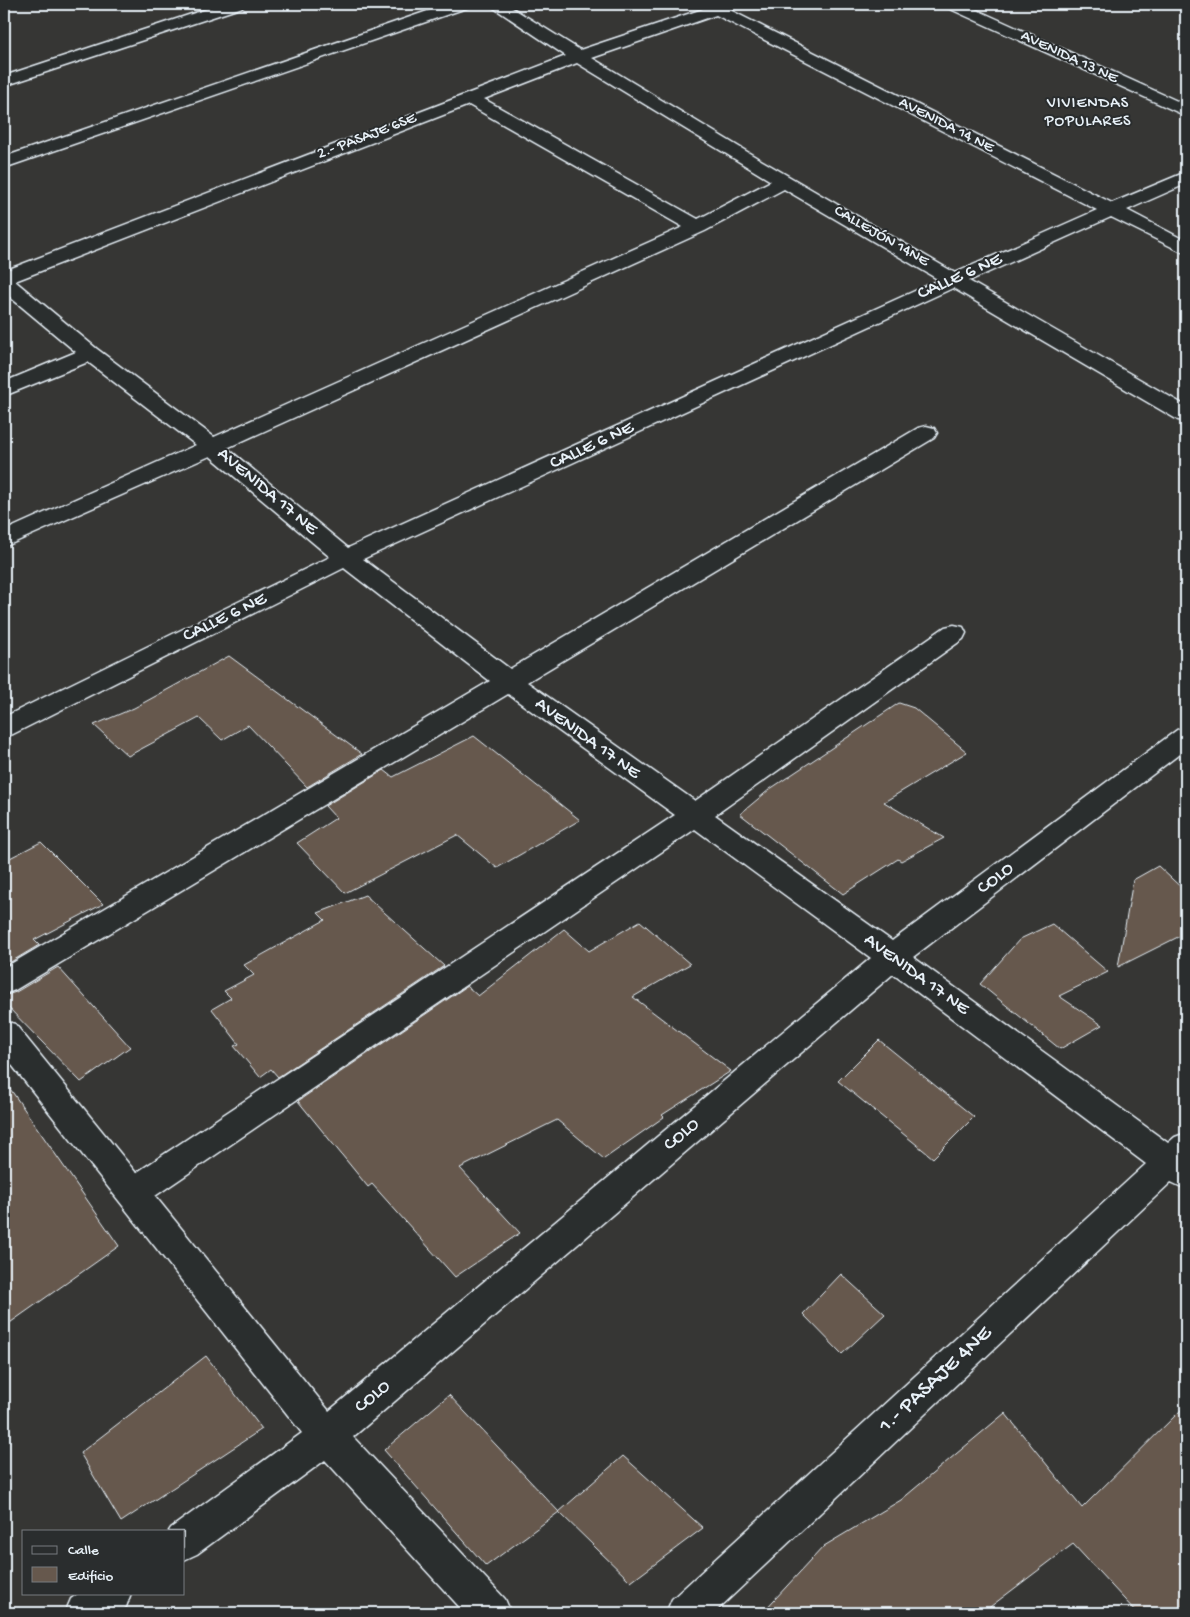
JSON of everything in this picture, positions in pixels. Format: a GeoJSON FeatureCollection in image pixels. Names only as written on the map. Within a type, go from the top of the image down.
{"type":"FeatureCollection","features":[{"type":"Feature","properties":{"kind":"street"},"geometry":{"type":"LineString","coordinates":[[4,80],[237,4]]}},
{"type":"Feature","properties":{"kind":"street"},"geometry":{"type":"LineString","coordinates":[[4,163],[463,4]]}},
{"type":"Feature","properties":{"kind":"street","name":"CALLEJÓN 14NE"},"geometry":{"type":"LineString","coordinates":[[496,4],[577,56],[785,181],[1186,416]]}},
{"type":"Feature","properties":{"kind":"street","name":"2.- PASAJE 6SE"},"geometry":{"type":"LineString","coordinates":[[4,278],[577,56],[711,6],[733,4]]}},
{"type":"Feature","properties":{"kind":"street","name":"AVENIDA 13 NE"},"geometry":{"type":"LineString","coordinates":[[952,4],[1186,111]]}},
{"type":"Feature","properties":{"kind":"street","name":"AVENIDA 14 NE"},"geometry":{"type":"LineString","coordinates":[[711,6],[1186,248]]}},
{"type":"Feature","properties":{"kind":"street"},"geometry":{"type":"LineString","coordinates":[[470,98],[698,227]]}},
{"type":"Feature","properties":{"kind":"street","name":"CALLE 6 NE"},"geometry":{"type":"LineString","coordinates":[[4,728],[346,558],[1111,209],[1186,177]]}},
{"type":"Feature","properties":{"kind":"street"},"geometry":{"type":"LineString","coordinates":[[4,540],[698,227],[785,181]]}},
{"type":"Feature","properties":{"kind":"street","name":"AVENIDA 17 NE"},"geometry":{"type":"LineString","coordinates":[[4,282],[90,352],[212,446],[346,558],[508,681],[694,816],[1180,1162]]}},
{"type":"Feature","properties":{"kind":"street"},"geometry":{"type":"LineString","coordinates":[[4,390],[90,352]]}},
{"type":"Feature","properties":{"kind":"street"},"geometry":{"type":"LineString","coordinates":[[4,982],[926,433]]}},
{"type":"Feature","properties":{"kind":"street"},"geometry":{"type":"LineString","coordinates":[[132,1194],[694,816],[954,633]]}},
{"type":"Feature","properties":{"kind":"street","name":"COLO"},"geometry":{"type":"LineString","coordinates":[[185,1540],[327,1436],[892,957],[1186,736]]}},
{"type":"Feature","properties":{"kind":"street"},"geometry":{"type":"LineString","coordinates":[[4,1033],[327,1436],[491,1613]]}},
{"type":"Feature","properties":{"kind":"street","name":"1.- PASAJE 4NE"},"geometry":{"type":"LineString","coordinates":[[686,1613],[1180,1162]]}},
{"type":"Feature","properties":{"kind":"street"},"geometry":{"type":"LineString","coordinates":[[85,1613],[111,1594]]}},
{"type":"Feature","properties":{"kind":"building"},"geometry":{"type":"Polygon","coordinates":[[[229,656],[362,754],[307,787],[248,725],[222,740],[199,718],[128,756],[94,725],[134,708],[229,656]]]}},
{"type":"Feature","properties":{"kind":"building"},"geometry":{"type":"Polygon","coordinates":[[[899,703],[914,708],[967,752],[884,802],[944,838],[901,861],[898,859],[843,894],[740,814],[770,789],[899,703]]]}},
{"type":"Feature","properties":{"kind":"building"},"geometry":{"type":"Polygon","coordinates":[[[474,736],[580,820],[497,868],[457,835],[345,893],[297,843],[336,818],[325,806],[384,770],[393,777],[474,736]]]}},
{"type":"Feature","properties":{"kind":"building"},"geometry":{"type":"Polygon","coordinates":[[[41,842],[103,904],[34,940],[39,945],[4,966],[4,861],[41,842]]]}},
{"type":"Feature","properties":{"kind":"building"},"geometry":{"type":"Polygon","coordinates":[[[1158,866],[1186,892],[1186,933],[1118,967],[1133,880],[1158,866]]]}},
{"type":"Feature","properties":{"kind":"building"},"geometry":{"type":"Polygon","coordinates":[[[365,895],[444,966],[278,1077],[271,1069],[260,1077],[234,1046],[239,1044],[212,1009],[231,998],[224,991],[254,975],[244,965],[325,920],[318,913],[365,895]]]}},
{"type":"Feature","properties":{"kind":"building"},"geometry":{"type":"Polygon","coordinates":[[[640,921],[690,964],[633,997],[731,1071],[662,1115],[664,1117],[604,1159],[557,1120],[460,1168],[520,1233],[455,1277],[372,1184],[368,1187],[298,1101],[467,986],[478,996],[564,929],[589,951],[640,921]]]}},
{"type":"Feature","properties":{"kind":"building"},"geometry":{"type":"Polygon","coordinates":[[[1052,924],[1108,972],[1059,996],[1102,1025],[1060,1049],[980,984],[1020,939],[1052,924]]]}},
{"type":"Feature","properties":{"kind":"building"},"geometry":{"type":"Polygon","coordinates":[[[58,967],[130,1047],[81,1082],[4,1003],[4,996],[16,992],[58,967]]]}},
{"type":"Feature","properties":{"kind":"building"},"geometry":{"type":"Polygon","coordinates":[[[879,1040],[974,1117],[933,1158],[838,1081],[879,1040]]]}},
{"type":"Feature","properties":{"kind":"building"},"geometry":{"type":"Polygon","coordinates":[[[4,1080],[119,1246],[4,1327],[4,1080]]]}},
{"type":"Feature","properties":{"kind":"building"},"geometry":{"type":"Polygon","coordinates":[[[841,1274],[885,1314],[842,1354],[803,1314],[841,1274]]]}},
{"type":"Feature","properties":{"kind":"building"},"geometry":{"type":"Polygon","coordinates":[[[206,1356],[262,1429],[121,1522],[80,1453],[206,1356]]]}},
{"type":"Feature","properties":{"kind":"building"},"geometry":{"type":"Polygon","coordinates":[[[449,1395],[559,1512],[486,1566],[384,1450],[449,1395]]]}},
{"type":"Feature","properties":{"kind":"building"},"geometry":{"type":"Polygon","coordinates":[[[1186,1405],[1186,1613],[1137,1613],[1073,1544],[982,1613],[762,1613],[824,1546],[901,1500],[1005,1413],[1082,1508],[1186,1405]]]}},
{"type":"Feature","properties":{"kind":"building"},"geometry":{"type":"Polygon","coordinates":[[[623,1456],[703,1528],[631,1582],[559,1512],[623,1456]]]}},
{"type":"Feature","properties":{"kind":"district","name":"VIVIENDAS POPULARES"},"geometry":{"type":"Point","coordinates":[1088,113]}}]}
